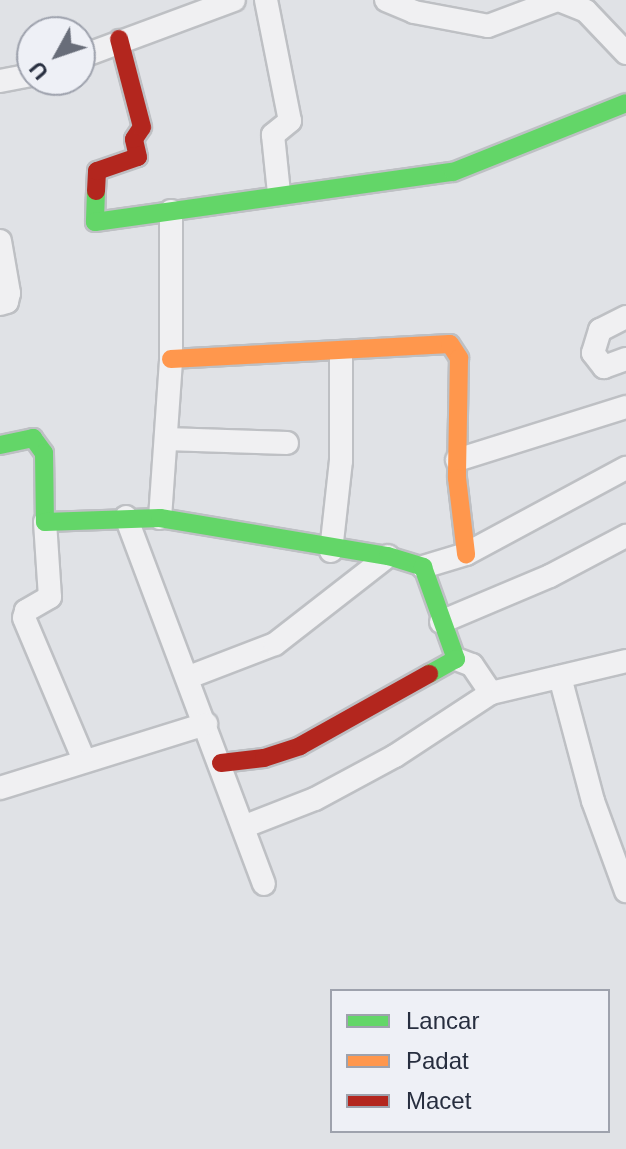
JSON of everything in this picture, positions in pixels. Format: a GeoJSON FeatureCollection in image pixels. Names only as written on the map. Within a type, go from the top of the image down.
{"type":"FeatureCollection","features":[{"type":"Feature","properties":{"kind":"street"},"geometry":{"type":"LineString","coordinates":[[96,50],[234,0]]}},
{"type":"Feature","properties":{"kind":"street"},"geometry":{"type":"LineString","coordinates":[[266,0],[290,121],[273,135],[279,193]]}},
{"type":"Feature","properties":{"kind":"street"},"geometry":{"type":"LineString","coordinates":[[386,0],[414,12],[488,26],[558,0],[586,11],[626,53]]}},
{"type":"Feature","properties":{"kind":"street"},"geometry":{"type":"LineString","coordinates":[[119,39],[142,127],[134,139],[138,157],[97,171],[93,219],[453,172],[626,103]]}},
{"type":"Feature","properties":{"kind":"street"},"geometry":{"type":"LineString","coordinates":[[160,518],[171,359],[171,211]]}},
{"type":"Feature","properties":{"kind":"street"},"geometry":{"type":"LineString","coordinates":[[0,241],[9,293],[7,302],[0,304]]}},
{"type":"Feature","properties":{"kind":"street"},"geometry":{"type":"LineString","coordinates":[[626,317],[600,330],[593,353],[604,367],[626,359]]}},
{"type":"Feature","properties":{"kind":"street"},"geometry":{"type":"LineString","coordinates":[[171,359],[454,347],[459,358],[457,460],[466,554]]}},
{"type":"Feature","properties":{"kind":"street"},"geometry":{"type":"LineString","coordinates":[[331,551],[341,461],[341,354]]}},
{"type":"Feature","properties":{"kind":"street"},"geometry":{"type":"LineString","coordinates":[[457,460],[626,407]]}},
{"type":"Feature","properties":{"kind":"street"},"geometry":{"type":"LineString","coordinates":[[0,445],[33,438],[44,453],[50,597],[26,611],[24,618],[84,760]]}},
{"type":"Feature","properties":{"kind":"street"},"geometry":{"type":"LineString","coordinates":[[166,439],[287,443]]}},
{"type":"Feature","properties":{"kind":"street"},"geometry":{"type":"LineString","coordinates":[[45,522],[160,518],[331,551],[388,556],[423,567],[466,554],[626,468]]}},
{"type":"Feature","properties":{"kind":"street"},"geometry":{"type":"LineString","coordinates":[[126,517],[189,677],[264,884]]}},
{"type":"Feature","properties":{"kind":"street"},"geometry":{"type":"LineString","coordinates":[[441,622],[550,576],[626,536]]}},
{"type":"Feature","properties":{"kind":"street"},"geometry":{"type":"LineString","coordinates":[[189,677],[275,644],[313,620],[388,556]]}},
{"type":"Feature","properties":{"kind":"street"},"geometry":{"type":"LineString","coordinates":[[423,567],[456,659],[472,665],[491,693]]}},
{"type":"Feature","properties":{"kind":"street"},"geometry":{"type":"LineString","coordinates":[[221,763],[264,758],[300,746],[456,659]]}},
{"type":"Feature","properties":{"kind":"street"},"geometry":{"type":"LineString","coordinates":[[243,827],[315,799],[395,756],[491,693],[626,661]]}},
{"type":"Feature","properties":{"kind":"street"},"geometry":{"type":"LineString","coordinates":[[560,677],[593,801],[626,891]]}},
{"type":"Feature","properties":{"kind":"street"},"geometry":{"type":"LineString","coordinates":[[0,788],[206,724]]}},
{"type":"Feature","properties":{"kind":"traffic: fast"},"geometry":{"type":"LineString","coordinates":[[96,191],[95,222],[453,172],[626,103]]}},
{"type":"Feature","properties":{"kind":"traffic: fast"},"geometry":{"type":"LineString","coordinates":[[0,445],[33,438],[44,453],[45,522],[160,518],[388,556],[423,567],[456,659],[429,674]]}},
{"type":"Feature","properties":{"kind":"traffic: slow"},"geometry":{"type":"LineString","coordinates":[[171,359],[450,344],[459,358],[457,478],[466,554]]}},
{"type":"Feature","properties":{"kind":"traffic: jam"},"geometry":{"type":"LineString","coordinates":[[96,191],[97,171],[138,157],[134,139],[142,127],[119,39]]}},
{"type":"Feature","properties":{"kind":"traffic: jam"},"geometry":{"type":"LineString","coordinates":[[221,763],[264,758],[300,746],[429,674]]}}]}
